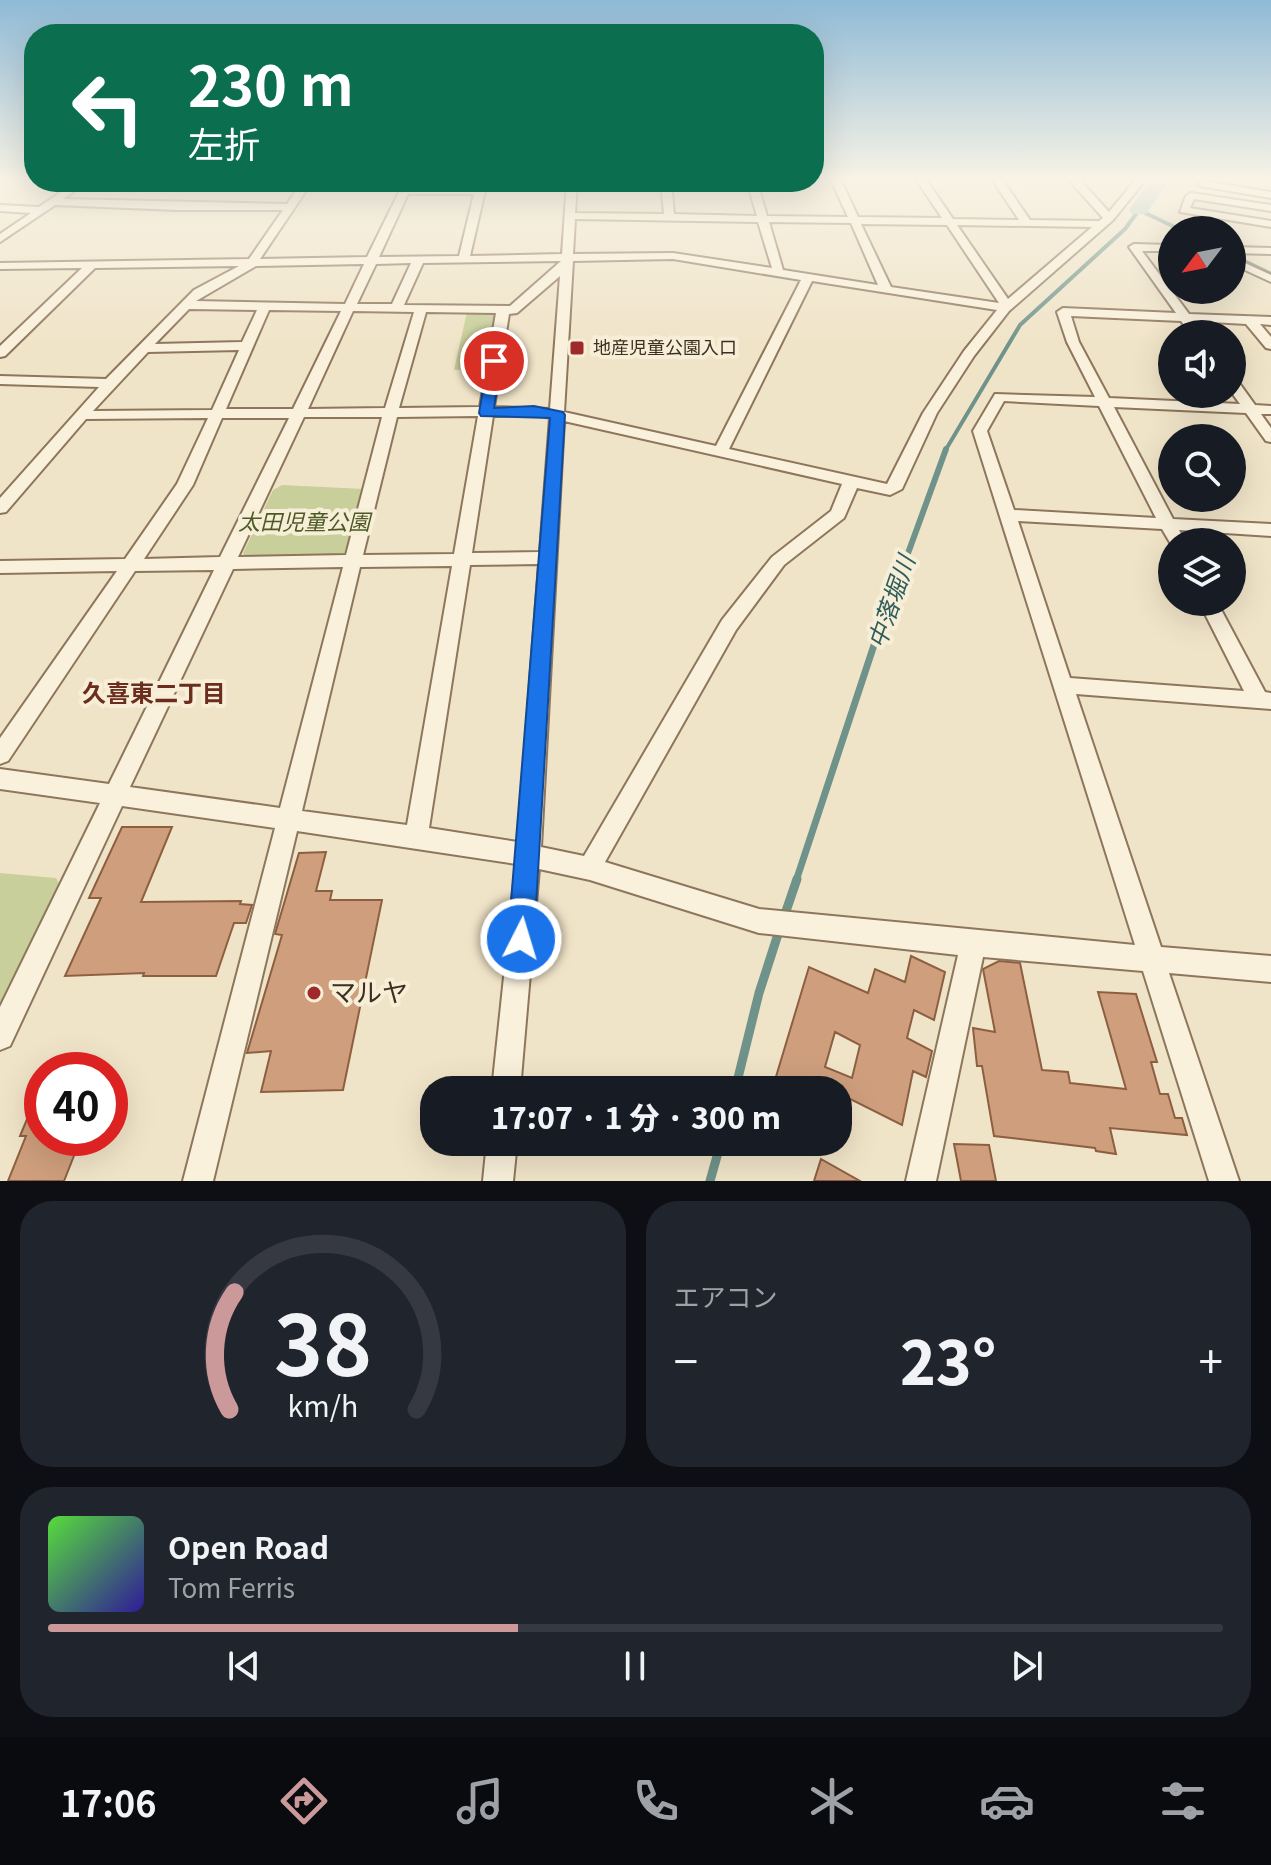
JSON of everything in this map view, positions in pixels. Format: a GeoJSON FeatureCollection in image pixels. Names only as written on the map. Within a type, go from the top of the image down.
{"type":"FeatureCollection","features":[{"type":"Feature","properties":{"kind":"street"},"geometry":{"type":"LineString","coordinates":[[0,508],[110,383],[198,293],[251,264],[273,233]]}},
{"type":"Feature","properties":{"kind":"street"},"geometry":{"type":"LineString","coordinates":[[0,1036],[383,233]]}},
{"type":"Feature","properties":{"kind":"street"},"geometry":{"type":"LineString","coordinates":[[463,261],[470,233]]}},
{"type":"Feature","properties":{"kind":"street"},"geometry":{"type":"LineString","coordinates":[[507,1076],[529,855],[569,233]]}},
{"type":"Feature","properties":{"kind":"street"},"geometry":{"type":"LineString","coordinates":[[767,233],[779,274]]}},
{"type":"Feature","properties":{"kind":"street"},"geometry":{"type":"LineString","coordinates":[[861,233],[887,291]]}},
{"type":"Feature","properties":{"kind":"street"},"geometry":{"type":"LineString","coordinates":[[956,233],[1006,307]]}},
{"type":"Feature","properties":{"kind":"street"},"geometry":{"type":"LineString","coordinates":[[84,415],[534,411],[890,490],[896,485],[930,413],[969,354],[1006,307],[1092,233]]}},
{"type":"Feature","properties":{"kind":"street"},"geometry":{"type":"LineString","coordinates":[[1158,246],[1134,247],[1158,281]]}},
{"type":"Feature","properties":{"kind":"street"},"geometry":{"type":"LineString","coordinates":[[1246,250],[1271,251]]}},
{"type":"Feature","properties":{"kind":"street"},"geometry":{"type":"LineString","coordinates":[[0,266],[568,262],[673,256],[842,285],[1006,307]]}},
{"type":"Feature","properties":{"kind":"street"},"geometry":{"type":"LineString","coordinates":[[396,308],[418,261]]}},
{"type":"Feature","properties":{"kind":"street"},"geometry":{"type":"LineString","coordinates":[[187,305],[513,310],[568,262]]}},
{"type":"Feature","properties":{"kind":"street"},"geometry":{"type":"LineString","coordinates":[[0,353],[91,266]]}},
{"type":"Feature","properties":{"kind":"street"},"geometry":{"type":"LineString","coordinates":[[1246,267],[1271,279]]}},
{"type":"Feature","properties":{"kind":"street"},"geometry":{"type":"LineString","coordinates":[[720,453],[807,279]]}},
{"type":"Feature","properties":{"kind":"street"},"geometry":{"type":"LineString","coordinates":[[1175,304],[1186,320]]}},
{"type":"Feature","properties":{"kind":"street"},"geometry":{"type":"LineString","coordinates":[[0,755],[185,485],[214,414],[265,306]]}},
{"type":"Feature","properties":{"kind":"street"},"geometry":{"type":"LineString","coordinates":[[198,1181],[390,414],[421,310]]}},
{"type":"Feature","properties":{"kind":"street"},"geometry":{"type":"LineString","coordinates":[[416,838],[503,310]]}},
{"type":"Feature","properties":{"kind":"street"},"geometry":{"type":"LineString","coordinates":[[1170,528],[1073,342],[1063,312],[1271,321]]}},
{"type":"Feature","properties":{"kind":"street"},"geometry":{"type":"LineString","coordinates":[[1250,320],[1271,345]]}},
{"type":"Feature","properties":{"kind":"street"},"geometry":{"type":"LineString","coordinates":[[144,348],[247,346]]}},
{"type":"Feature","properties":{"kind":"street"},"geometry":{"type":"LineString","coordinates":[[0,380],[110,383]]}},
{"type":"Feature","properties":{"kind":"street"},"geometry":{"type":"LineString","coordinates":[[1224,1181],[980,431],[1000,397],[1271,410]]}},
{"type":"Feature","properties":{"kind":"street"},"geometry":{"type":"LineString","coordinates":[[1246,402],[1271,438]]}},
{"type":"Feature","properties":{"kind":"street"},"geometry":{"type":"LineString","coordinates":[[590,869],[729,625],[778,561],[838,514],[851,482]]}},
{"type":"Feature","properties":{"kind":"street"},"geometry":{"type":"LineString","coordinates":[[1009,515],[1271,530]]}},
{"type":"Feature","properties":{"kind":"street"},"geometry":{"type":"LineString","coordinates":[[0,567],[549,558]]}},
{"type":"Feature","properties":{"kind":"street"},"geometry":{"type":"LineString","coordinates":[[1216,616],[1265,700]]}},
{"type":"Feature","properties":{"kind":"street"},"geometry":{"type":"LineString","coordinates":[[1063,685],[1265,700]]}},
{"type":"Feature","properties":{"kind":"street"},"geometry":{"type":"LineString","coordinates":[[0,779],[529,855],[590,869],[759,921],[973,944],[1271,969]]}},
{"type":"Feature","properties":{"kind":"street"},"geometry":{"type":"LineString","coordinates":[[921,1181],[973,944]]}},
{"type":"Feature","properties":{"kind":"street"},"geometry":{"type":"LineString","coordinates":[[498,1181],[501,1156]]}},
{"type":"Feature","properties":{"kind":"green space"},"geometry":{"type":"Polygon","coordinates":[[[467,312],[495,312],[498,316],[487,369],[454,370],[467,312]]]}},
{"type":"Feature","properties":{"kind":"green space","name":"太田児童公園"},"geometry":{"type":"Polygon","coordinates":[[[282,485],[364,489],[344,554],[336,557],[246,558],[243,553],[273,490],[282,485]]]}},
{"type":"Feature","properties":{"kind":"green space"},"geometry":{"type":"Polygon","coordinates":[[[0,873],[56,878],[60,885],[0,1010],[0,873]]]}},
{"type":"Feature","properties":{"kind":"building"},"geometry":{"type":"Polygon","coordinates":[[[122,827],[172,827],[141,902],[241,901],[240,904],[252,905],[246,923],[234,923],[216,976],[143,976],[144,973],[65,976],[101,898],[89,898],[122,827]]]}},
{"type":"Feature","properties":{"kind":"building","name":"マルヤ"},"geometry":{"type":"Polygon","coordinates":[[[326,852],[316,891],[332,891],[330,900],[382,900],[343,1090],[261,1092],[271,1051],[247,1053],[282,935],[275,934],[299,853],[326,852]]]}},
{"type":"Feature","properties":{"kind":"building"},"geometry":{"type":"Polygon","coordinates":[[[911,956],[945,972],[934,1020],[914,1010],[907,1038],[932,1051],[926,1077],[913,1071],[902,1125],[852,1100],[852,1078],[860,1045],[835,1032],[825,1067],[847,1076],[776,1076],[809,967],[868,993],[875,969],[905,982],[911,956]]]}},
{"type":"Feature","properties":{"kind":"building"},"geometry":{"type":"Polygon","coordinates":[[[999,961],[1020,963],[1042,1070],[1068,1072],[1070,1083],[1126,1089],[1098,992],[1136,994],[1157,1062],[1151,1062],[1160,1094],[1168,1094],[1175,1118],[1182,1118],[1187,1135],[1110,1128],[1116,1154],[1096,1151],[1095,1148],[994,1136],[982,1066],[977,1066],[973,1028],[995,1032],[983,969],[999,961]]]}},
{"type":"Feature","properties":{"kind":"building"},"geometry":{"type":"Polygon","coordinates":[[[24,1141],[24,1156],[74,1156],[64,1181],[8,1181],[24,1141]]]}},
{"type":"Feature","properties":{"kind":"building"},"geometry":{"type":"Polygon","coordinates":[[[954,1144],[989,1145],[996,1181],[961,1181],[954,1144]]]}},
{"type":"Feature","properties":{"kind":"building"},"geometry":{"type":"Polygon","coordinates":[[[821,1159],[860,1181],[814,1181],[821,1159]]]}},
{"type":"Feature","properties":{"kind":"waterway","name":"中落堀川"},"geometry":{"type":"LineString","coordinates":[[946,450],[1020,325],[1121,233]]}},
{"type":"Feature","properties":{"kind":"waterway"},"geometry":{"type":"LineString","coordinates":[[1246,262],[1271,274]]}},
{"type":"Feature","properties":{"kind":"waterway","name":"中落堀川"},"geometry":{"type":"LineString","coordinates":[[876,641],[946,450]]}},
{"type":"Feature","properties":{"kind":"waterway","name":"中落堀川"},"geometry":{"type":"LineString","coordinates":[[796,881],[876,639]]}},
{"type":"Feature","properties":{"kind":"waterway","name":"中落堀川"},"geometry":{"type":"LineString","coordinates":[[784,917],[797,879]]}},
{"type":"Feature","properties":{"kind":"waterway","name":"中落堀川"},"geometry":{"type":"LineString","coordinates":[[738,1076],[759,993],[780,928]]}},
{"type":"Feature","properties":{"kind":"waterway","name":"中落堀川"},"geometry":{"type":"LineString","coordinates":[[710,1181],[717,1156]]}},
{"type":"Feature","properties":{"kind":"place","name":"地産児童公園入口"},"geometry":{"type":"Point","coordinates":[577,348]}},
{"type":"Feature","properties":{"kind":"place","name":"マルヤ"},"geometry":{"type":"Point","coordinates":[314,993]}},
{"type":"Feature","properties":{"kind":"district","name":"久喜東二丁目"},"geometry":{"type":"Point","coordinates":[154,694]}},
{"type":"Feature","properties":{"kind":"route"},"geometry":{"type":"LineString","coordinates":[[494,361],[486,413],[539,411],[558,415],[521,939]]}}]}
